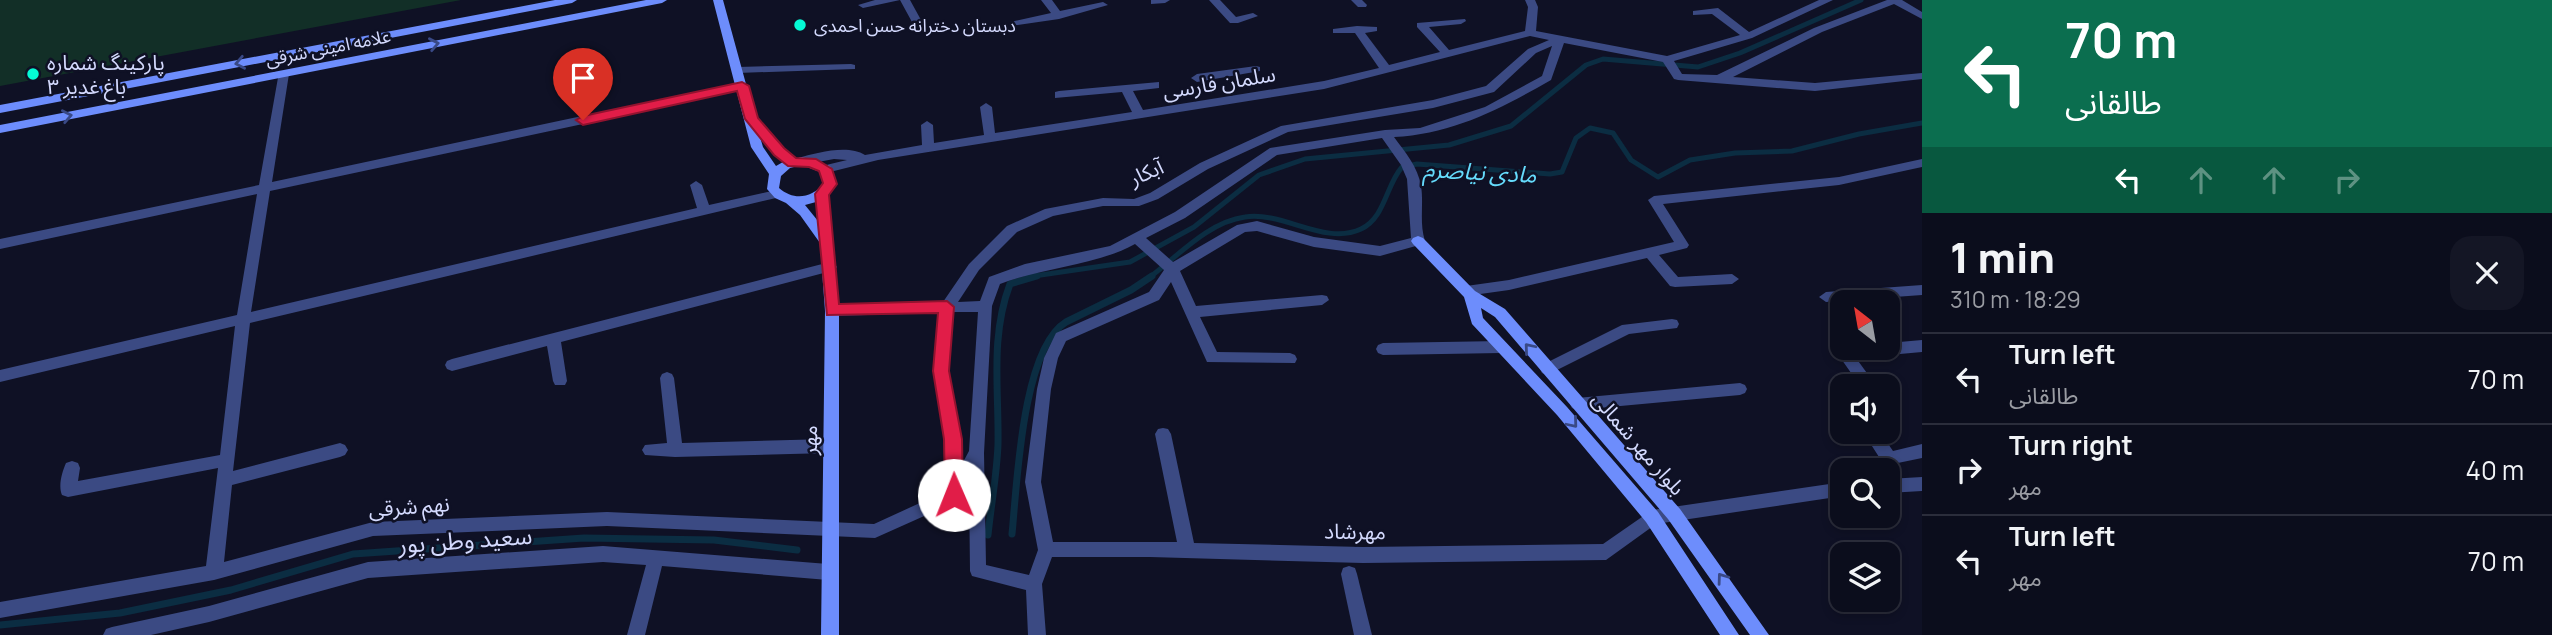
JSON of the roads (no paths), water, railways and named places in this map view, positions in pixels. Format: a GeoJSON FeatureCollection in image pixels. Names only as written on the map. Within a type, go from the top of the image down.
{"type":"FeatureCollection","features":[{"type":"Feature","properties":{"kind":"street","name":"علامه امینی شرقی"},"geometry":{"type":"LineString","coordinates":[[0,108],[572,0]]}},
{"type":"Feature","properties":{"kind":"street","name":"علامه امینی شرقی"},"geometry":{"type":"LineString","coordinates":[[4,128],[662,0]]}},
{"type":"Feature","properties":{"kind":"street"},"geometry":{"type":"LineString","coordinates":[[719,0],[752,119],[757,148],[775,174]]}},
{"type":"Feature","properties":{"kind":"street"},"geometry":{"type":"LineString","coordinates":[[863,5],[895,0]]}},
{"type":"Feature","properties":{"kind":"street"},"geometry":{"type":"LineString","coordinates":[[905,0],[916,20]]}},
{"type":"Feature","properties":{"kind":"street"},"geometry":{"type":"LineString","coordinates":[[1046,0],[1059,16]]}},
{"type":"Feature","properties":{"kind":"street"},"geometry":{"type":"LineString","coordinates":[[1214,0],[1234,21],[1253,16]]}},
{"type":"Feature","properties":{"kind":"street"},"geometry":{"type":"LineString","coordinates":[[1530,0],[1533,8],[1530,33],[1667,59],[1748,36],[1828,0]]}},
{"type":"Feature","properties":{"kind":"street"},"geometry":{"type":"LineString","coordinates":[[1719,79],[1818,30],[1895,0],[1920,12]]}},
{"type":"Feature","properties":{"kind":"street"},"geometry":{"type":"LineString","coordinates":[[1014,24],[1103,5]]}},
{"type":"Feature","properties":{"kind":"street"},"geometry":{"type":"LineString","coordinates":[[1697,13],[1714,10],[1748,36]]}},
{"type":"Feature","properties":{"kind":"street"},"geometry":{"type":"LineString","coordinates":[[1447,54],[1421,25],[1461,21]]}},
{"type":"Feature","properties":{"kind":"street"},"geometry":{"type":"LineString","coordinates":[[1357,29],[1387,70]]}},
{"type":"Feature","properties":{"kind":"street"},"geometry":{"type":"LineString","coordinates":[[1337,31],[1373,29]]}},
{"type":"Feature","properties":{"kind":"street","name":"سلمان فارسی"},"geometry":{"type":"LineString","coordinates":[[825,169],[878,156],[1254,96],[1387,70],[1530,33]]}},
{"type":"Feature","properties":{"kind":"street"},"geometry":{"type":"LineString","coordinates":[[1034,584],[978,571],[977,452],[985,306],[994,281],[1025,269],[1113,250],[1180,215],[1274,151],[1385,134],[1421,132],[1489,110],[1547,78],[1560,39]]}},
{"type":"Feature","properties":{"kind":"street","name":"آبکار"},"geometry":{"type":"LineString","coordinates":[[954,495],[953,439],[941,371],[947,307],[974,267],[1012,229],[1049,212],[1103,202],[1135,203],[1154,196],[1248,144],[1285,129],[1433,104],[1490,89],[1532,51],[1560,39]]}},
{"type":"Feature","properties":{"kind":"street"},"geometry":{"type":"LineString","coordinates":[[1667,59],[1678,77],[1815,87],[1922,75]]}},
{"type":"Feature","properties":{"kind":"street"},"geometry":{"type":"LineString","coordinates":[[738,70],[851,67]]}},
{"type":"Feature","properties":{"kind":"street"},"geometry":{"type":"LineString","coordinates":[[1197,78],[1256,69]]}},
{"type":"Feature","properties":{"kind":"street"},"geometry":{"type":"LineString","coordinates":[[1236,72],[1254,96]]}},
{"type":"Feature","properties":{"kind":"street"},"geometry":{"type":"LineString","coordinates":[[214,572],[243,319],[283,74]]}},
{"type":"Feature","properties":{"kind":"street"},"geometry":{"type":"LineString","coordinates":[[1059,95],[1155,85]]}},
{"type":"Feature","properties":{"kind":"street"},"geometry":{"type":"LineString","coordinates":[[0,244],[742,86]]}},
{"type":"Feature","properties":{"kind":"street"},"geometry":{"type":"LineString","coordinates":[[1126,88],[1139,114]]}},
{"type":"Feature","properties":{"kind":"street"},"geometry":{"type":"LineString","coordinates":[[4,128],[14,106]]}},
{"type":"Feature","properties":{"kind":"street"},"geometry":{"type":"LineString","coordinates":[[986,107],[990,138]]}},
{"type":"Feature","properties":{"kind":"street"},"geometry":{"type":"LineString","coordinates":[[752,119],[798,162],[825,169],[830,184],[822,194],[808,200],[792,201]]}},
{"type":"Feature","properties":{"kind":"street"},"geometry":{"type":"LineString","coordinates":[[927,125],[928,148]]}},
{"type":"Feature","properties":{"kind":"street"},"geometry":{"type":"LineString","coordinates":[[1037,635],[1034,584],[1046,550],[1032,482],[1051,358],[1061,337],[1154,296],[1171,269],[1242,228],[1257,226],[1314,242],[1380,251],[1418,241],[1412,223],[1415,187],[1410,169],[1385,134]]}},
{"type":"Feature","properties":{"kind":"street","name":"سلمان فارسی"},"geometry":{"type":"LineString","coordinates":[[798,162],[834,155],[878,156]]}},
{"type":"Feature","properties":{"kind":"street"},"geometry":{"type":"LineString","coordinates":[[776,194],[771,184],[775,174],[798,162]]}},
{"type":"Feature","properties":{"kind":"street"},"geometry":{"type":"LineString","coordinates":[[1468,293],[1682,244],[1654,200],[1839,181],[1922,163]]}},
{"type":"Feature","properties":{"kind":"street"},"geometry":{"type":"LineString","coordinates":[[696,185],[704,210]]}},
{"type":"Feature","properties":{"kind":"street"},"geometry":{"type":"LineString","coordinates":[[0,376],[776,194],[792,201],[805,212],[829,246]]}},
{"type":"Feature","properties":{"kind":"street","name":"مهر"},"geometry":{"type":"LineString","coordinates":[[822,194],[829,246],[832,310],[828,572],[830,635]]}},
{"type":"Feature","properties":{"kind":"street"},"geometry":{"type":"LineString","coordinates":[[1137,238],[1171,269],[1212,358],[1290,359]]}},
{"type":"Feature","properties":{"kind":"street","name":"بلوار مهر شمالی"},"geometry":{"type":"LineString","coordinates":[[1418,241],[1468,293],[1500,313],[1674,514],[1760,635]]}},
{"type":"Feature","properties":{"kind":"street"},"geometry":{"type":"LineString","coordinates":[[1650,253],[1675,282],[1732,279]]}},
{"type":"Feature","properties":{"kind":"street"},"geometry":{"type":"LineString","coordinates":[[452,365],[830,267]]}},
{"type":"Feature","properties":{"kind":"street"},"geometry":{"type":"LineString","coordinates":[[1826,298],[1922,290]]}},
{"type":"Feature","properties":{"kind":"street","name":"بلوار مهر شمالی"},"geometry":{"type":"LineString","coordinates":[[1468,293],[1477,320],[1562,411],[1652,517],[1730,635]]}},
{"type":"Feature","properties":{"kind":"street"},"geometry":{"type":"LineString","coordinates":[[1193,312],[1322,300]]}},
{"type":"Feature","properties":{"kind":"street"},"geometry":{"type":"LineString","coordinates":[[832,310],[985,306]]}},
{"type":"Feature","properties":{"kind":"street"},"geometry":{"type":"LineString","coordinates":[[1547,369],[1627,329],[1672,324]]}},
{"type":"Feature","properties":{"kind":"street"},"geometry":{"type":"LineString","coordinates":[[553,339],[559,381]]}},
{"type":"Feature","properties":{"kind":"street"},"geometry":{"type":"LineString","coordinates":[[1860,374],[1844,353],[1922,346]]}},
{"type":"Feature","properties":{"kind":"street"},"geometry":{"type":"LineString","coordinates":[[1383,349],[1501,347]]}},
{"type":"Feature","properties":{"kind":"street"},"geometry":{"type":"LineString","coordinates":[[667,378],[675,450]]}},
{"type":"Feature","properties":{"kind":"street"},"geometry":{"type":"LineString","coordinates":[[1577,404],[1740,389]]}},
{"type":"Feature","properties":{"kind":"street"},"geometry":{"type":"LineString","coordinates":[[1163,434],[1187,550]]}},
{"type":"Feature","properties":{"kind":"street"},"geometry":{"type":"LineString","coordinates":[[1879,444],[1889,458],[1922,450]]}},
{"type":"Feature","properties":{"kind":"street"},"geometry":{"type":"LineString","coordinates":[[650,450],[829,446]]}},
{"type":"Feature","properties":{"kind":"street"},"geometry":{"type":"LineString","coordinates":[[225,480],[340,450]]}},
{"type":"Feature","properties":{"kind":"street"},"geometry":{"type":"LineString","coordinates":[[830,531],[875,531],[954,495],[977,452]]}},
{"type":"Feature","properties":{"kind":"street"},"geometry":{"type":"LineString","coordinates":[[72,468],[68,490],[227,460]]}},
{"type":"Feature","properties":{"kind":"street"},"geometry":{"type":"LineString","coordinates":[[1900,485],[1922,484]]}},
{"type":"Feature","properties":{"kind":"street"},"geometry":{"type":"LineString","coordinates":[[1652,517],[1830,491]]}},
{"type":"Feature","properties":{"kind":"street","name":"مهرشاد"},"geometry":{"type":"LineString","coordinates":[[1046,550],[1187,550],[1363,555],[1606,552],[1652,517]]}},
{"type":"Feature","properties":{"kind":"street","name":"نهم شرقی"},"geometry":{"type":"LineString","coordinates":[[0,610],[214,572],[373,529],[607,519],[830,531]]}},
{"type":"Feature","properties":{"kind":"street","name":"سعید وطن پور"},"geometry":{"type":"LineString","coordinates":[[112,635],[209,614],[368,570],[603,554],[828,572]]}},
{"type":"Feature","properties":{"kind":"street"},"geometry":{"type":"LineString","coordinates":[[636,635],[656,557]]}},
{"type":"Feature","properties":{"kind":"street"},"geometry":{"type":"LineString","coordinates":[[1349,574],[1363,635]]}},
{"type":"Feature","properties":{"kind":"waterway"},"geometry":{"type":"LineString","coordinates":[[1027,277],[1130,262],[1194,227],[1259,175],[1305,159],[1449,145],[1511,126],[1586,65],[1603,59],[1698,67],[1740,53],[1861,0]]}},
{"type":"Feature","properties":{"kind":"waterway","name":"مادی نیاصرم"},"geometry":{"type":"LineString","coordinates":[[1150,277],[1206,233],[1231,220],[1259,216],[1333,233],[1361,229],[1375,217],[1402,167],[1417,164],[1550,174],[1562,172],[1576,138],[1590,128],[1613,133],[1631,160],[1658,177],[1690,160],[1735,153],[1792,151],[1859,134],[1922,123]]}},
{"type":"Feature","properties":{"kind":"waterway"},"geometry":{"type":"LineString","coordinates":[[988,535],[997,455],[997,363],[1000,324],[1010,284],[1037,276]]}},
{"type":"Feature","properties":{"kind":"waterway","name":"مادی نیاصرم"},"geometry":{"type":"LineString","coordinates":[[1012,534],[1024,419],[1040,359],[1051,337],[1066,322],[1131,290],[1152,276]]}},
{"type":"Feature","properties":{"kind":"waterway"},"geometry":{"type":"LineString","coordinates":[[0,625],[120,613],[231,590],[353,554],[584,538],[714,540],[797,550]]}},
{"type":"Feature","properties":{"kind":"place","name":"دبستان دخترانه حسن احمدی"},"geometry":{"type":"Point","coordinates":[800,25]}},
{"type":"Feature","properties":{"kind":"place","name":"پارکینگ شماره ۳ باغ غدیر"},"geometry":{"type":"Point","coordinates":[33,74]}}]}
